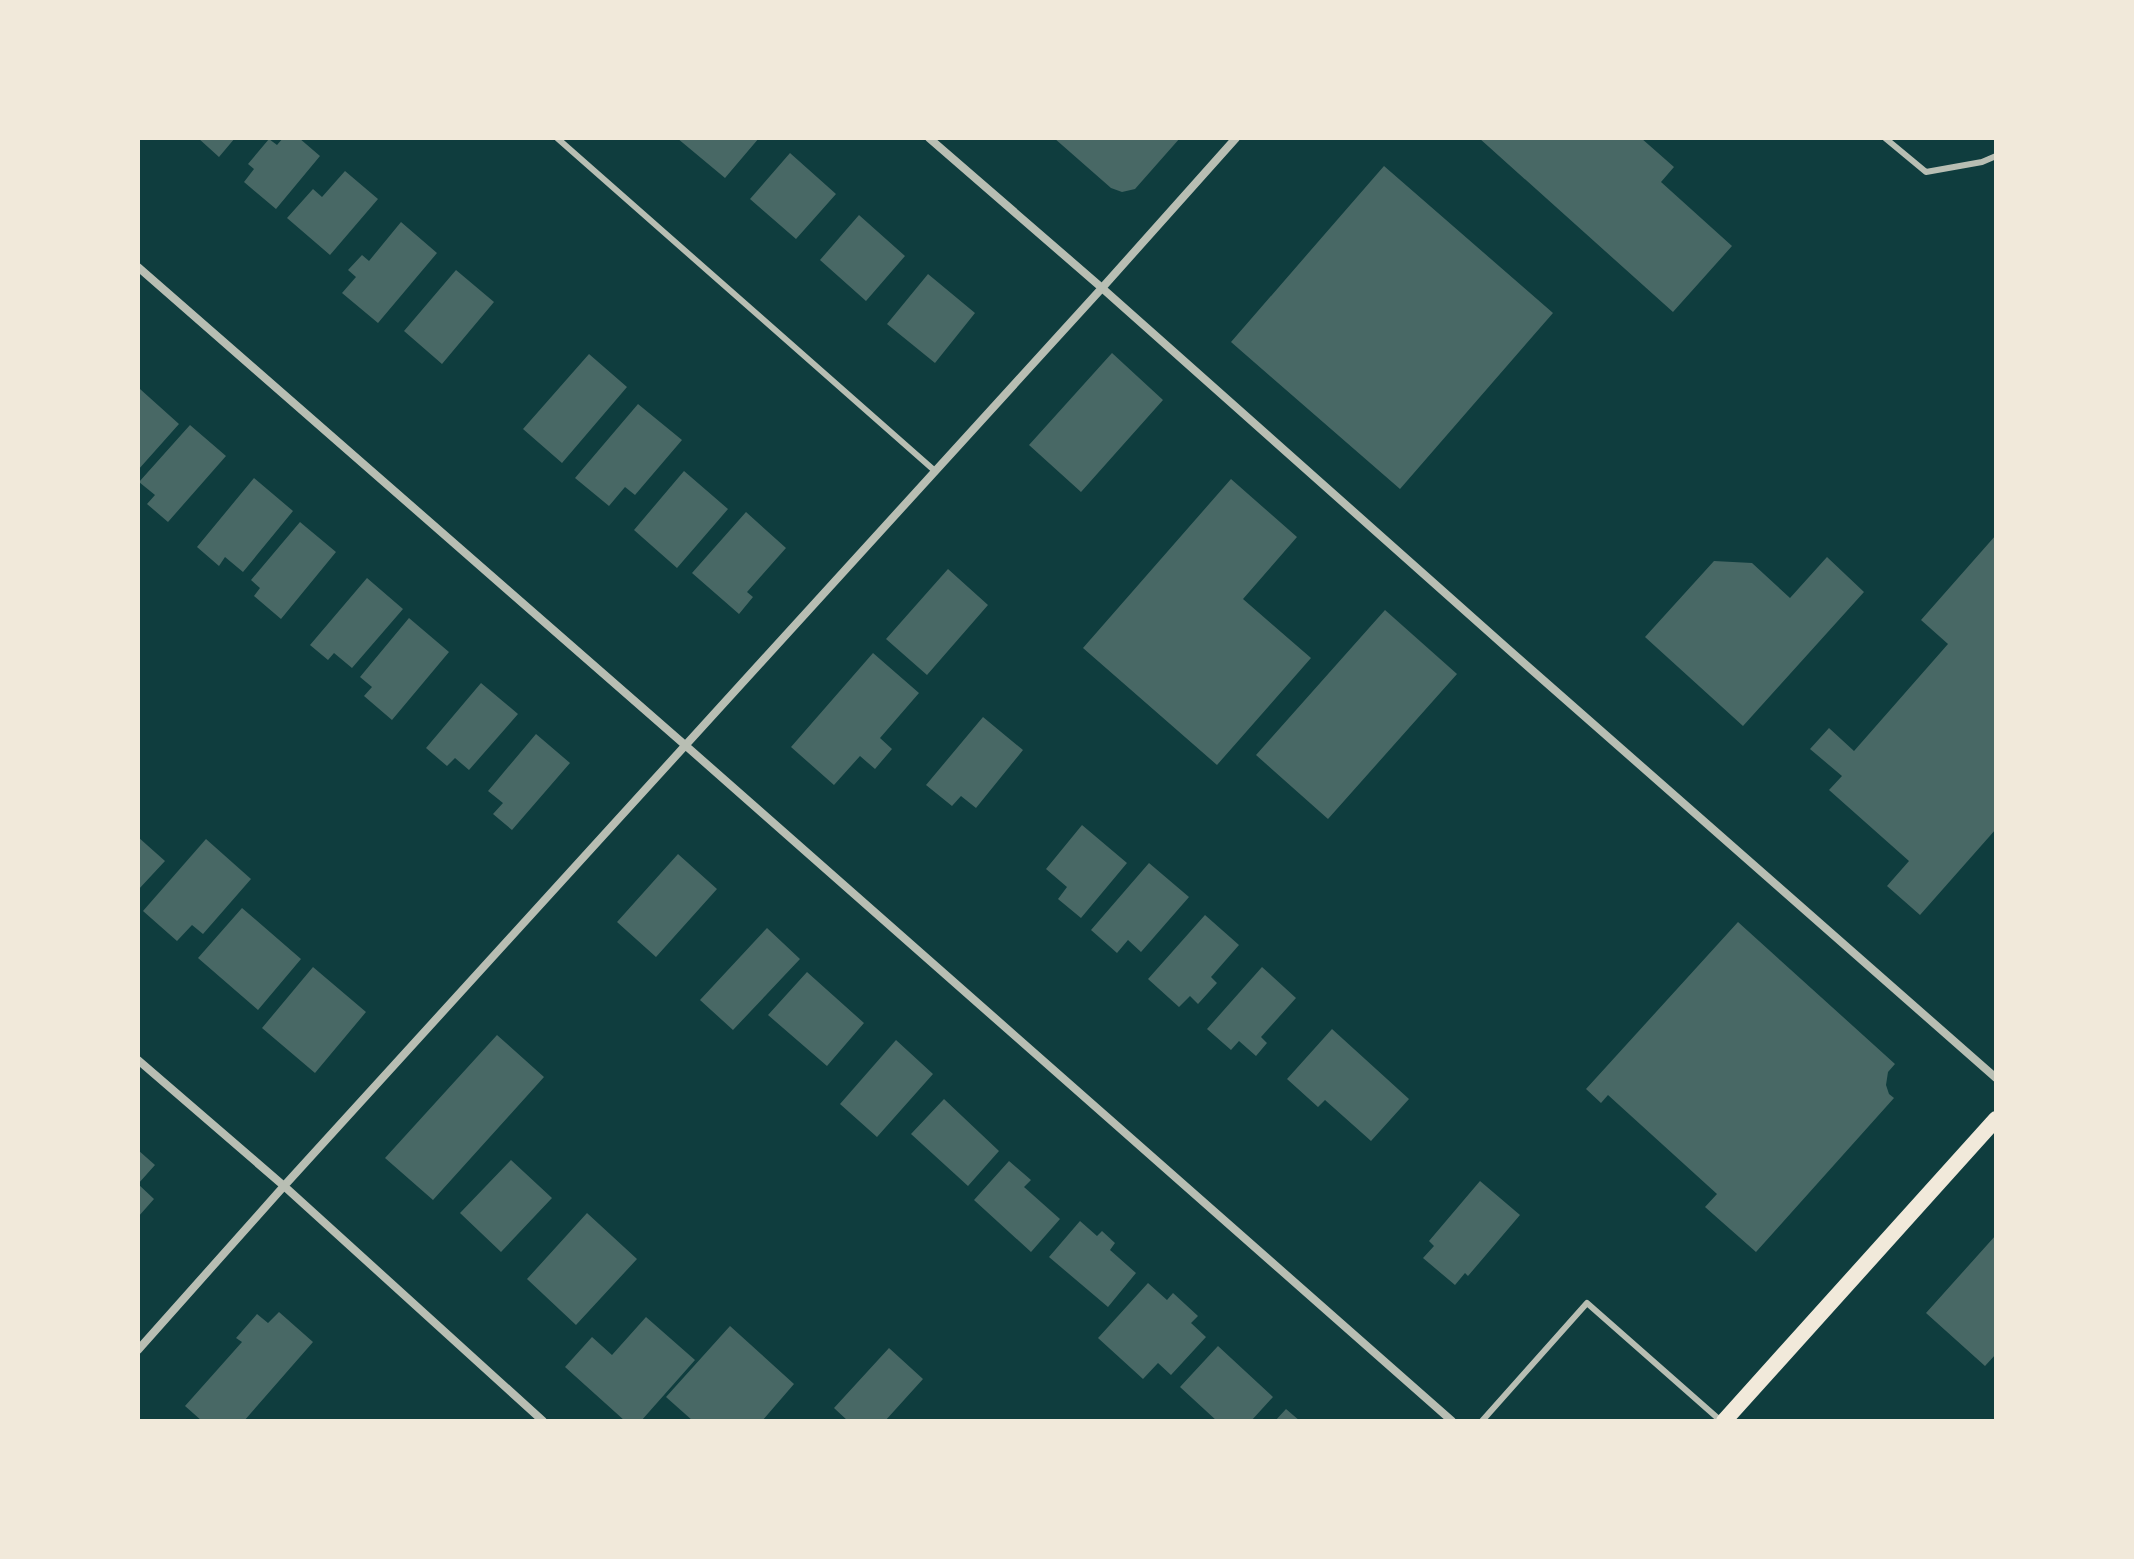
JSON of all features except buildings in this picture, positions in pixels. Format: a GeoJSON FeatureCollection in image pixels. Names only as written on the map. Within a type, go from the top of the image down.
{"type":"FeatureCollection","features":[{"type":"Feature","properties":{"kind":"main road"},"geometry":{"type":"LineString","coordinates":[[1722,1421],[1996,1119]]}},
{"type":"Feature","properties":{"kind":"street"},"geometry":{"type":"LineString","coordinates":[[929,138],[1996,1078]]}},
{"type":"Feature","properties":{"kind":"street"},"geometry":{"type":"LineString","coordinates":[[138,1350],[1236,138]]}},
{"type":"Feature","properties":{"kind":"street"},"geometry":{"type":"LineString","coordinates":[[138,267],[1452,1421]]}},
{"type":"Feature","properties":{"kind":"street"},"geometry":{"type":"LineString","coordinates":[[138,1060],[284,1186],[543,1421]]}},
{"type":"Feature","properties":{"kind":"lane"},"geometry":{"type":"LineString","coordinates":[[557,138],[935,471]]}},
{"type":"Feature","properties":{"kind":"lane"},"geometry":{"type":"LineString","coordinates":[[1885,138],[1926,172],[1982,162],[1996,156]]}},
{"type":"Feature","properties":{"kind":"lane"},"geometry":{"type":"LineString","coordinates":[[1482,1421],[1587,1303],[1722,1421]]}}]}
